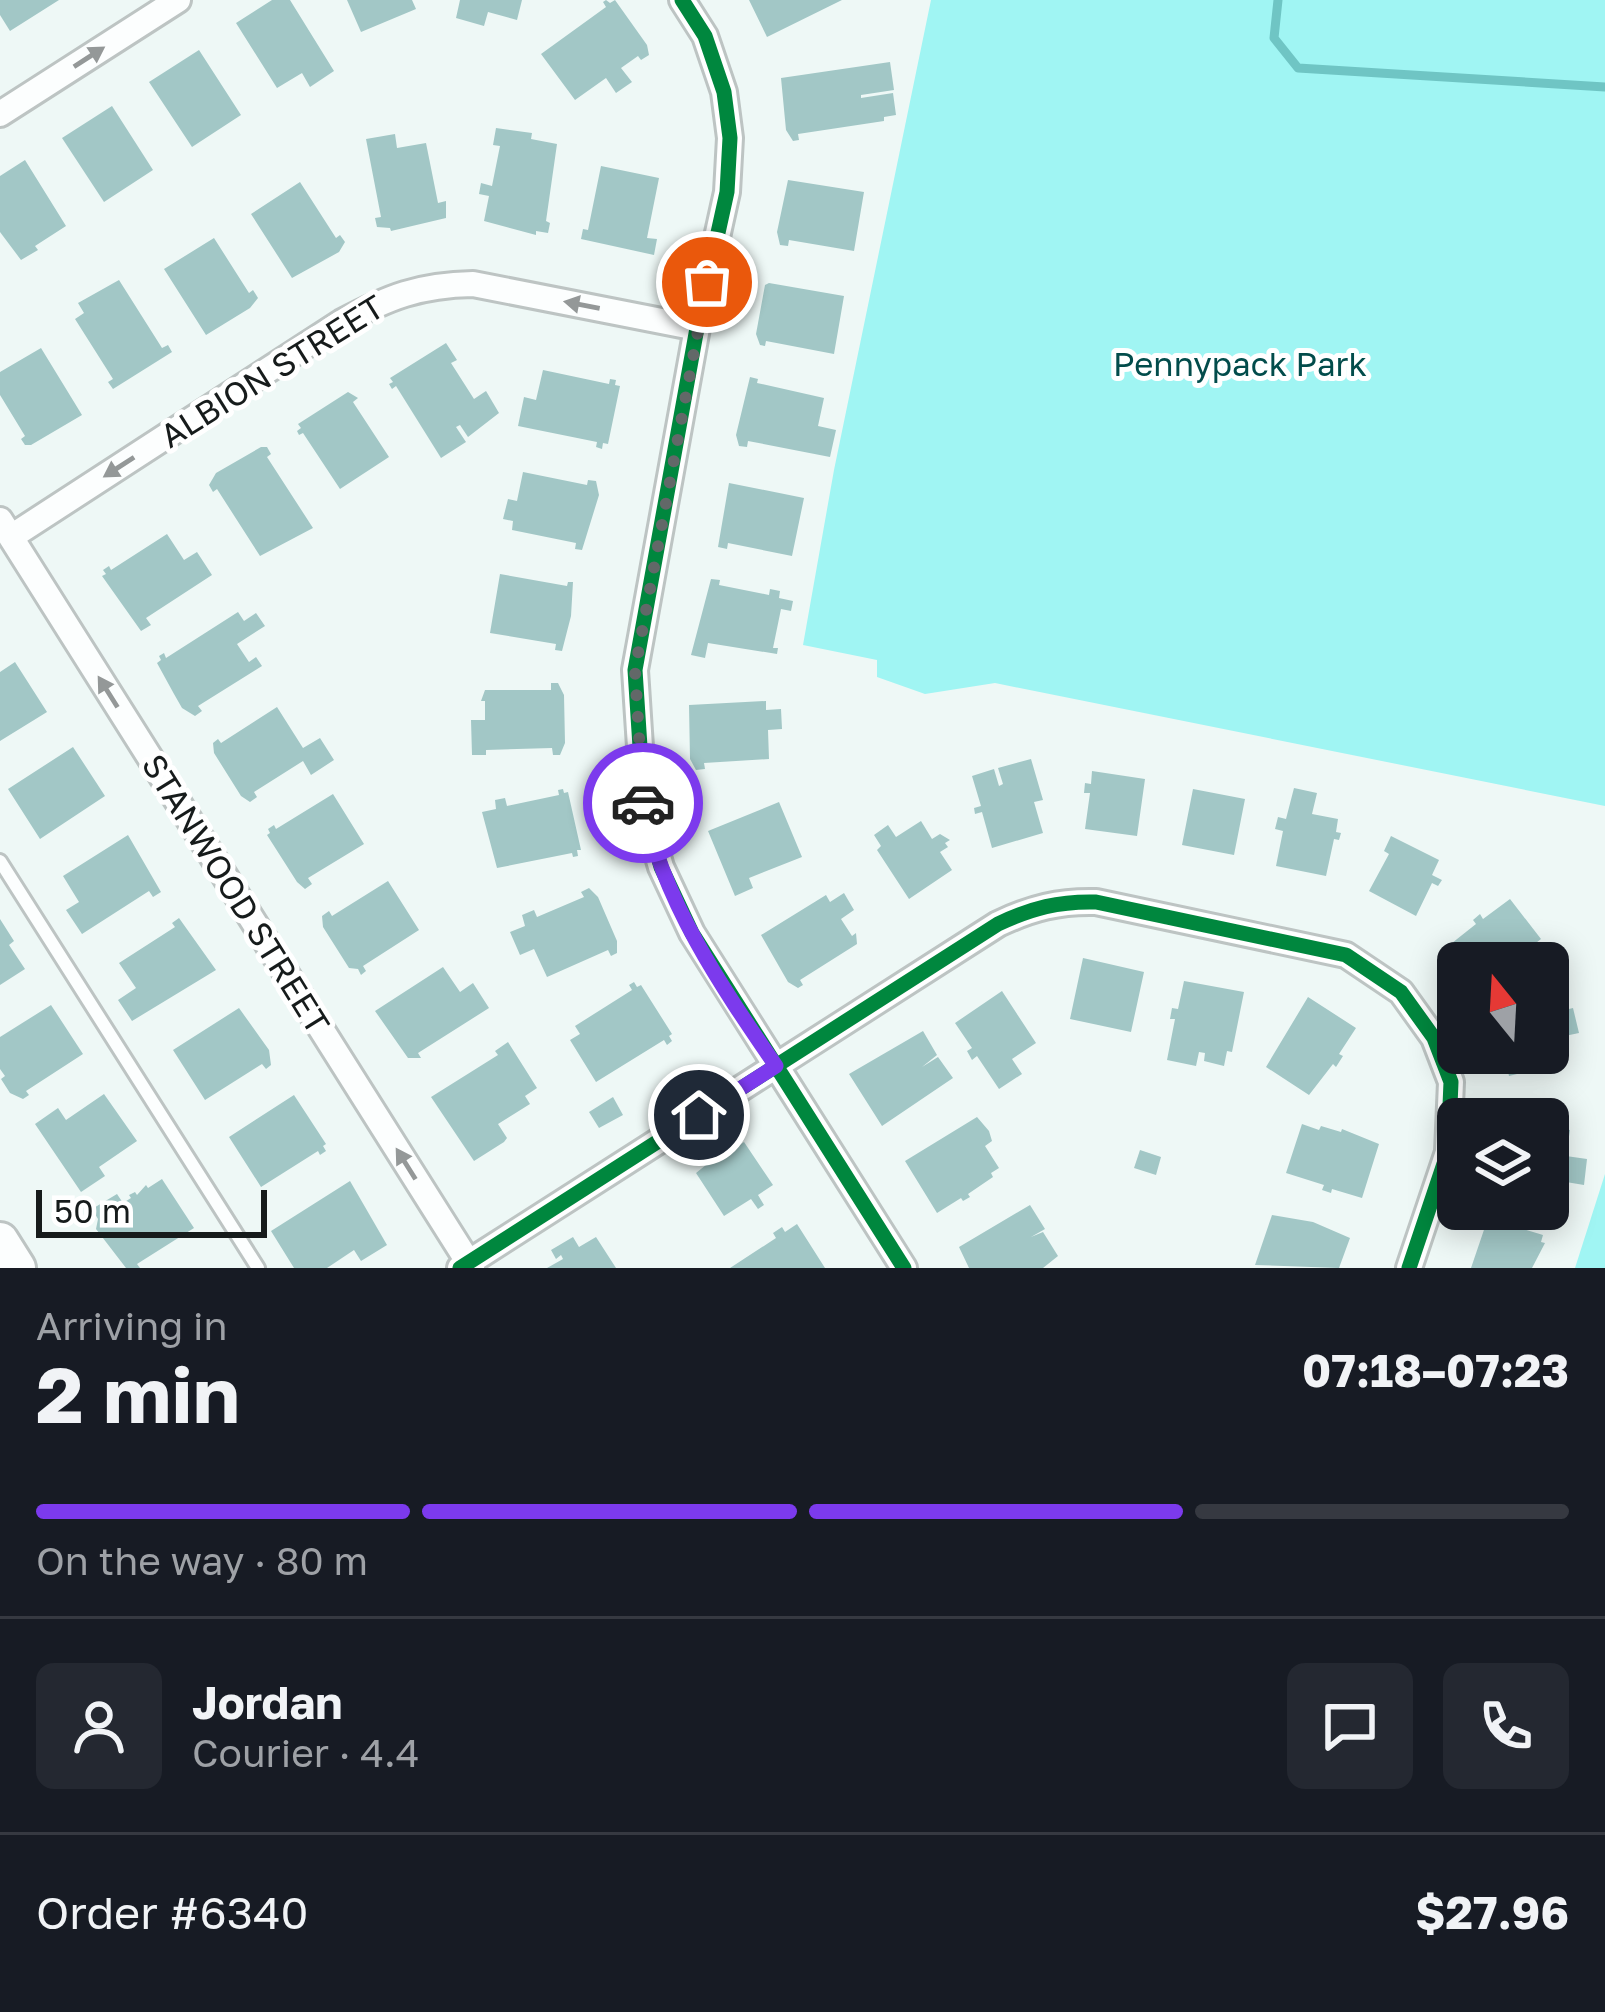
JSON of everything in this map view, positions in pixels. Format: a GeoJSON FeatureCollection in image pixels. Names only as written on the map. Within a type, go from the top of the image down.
{"type":"FeatureCollection","features":[{"type":"Feature","properties":{"kind":"street"},"geometry":{"type":"LineString","coordinates":[[0,114],[178,0]]}},
{"type":"Feature","properties":{"kind":"street"},"geometry":{"type":"LineString","coordinates":[[682,0],[705,36],[724,92],[730,138],[727,192],[697,328],[635,670],[641,785],[661,867],[692,934],[904,1268]]}},
{"type":"Feature","properties":{"kind":"street","name":"ALBION STREET"},"geometry":{"type":"LineString","coordinates":[[6,529],[392,295],[437,284],[473,284],[697,328]]}},
{"type":"Feature","properties":{"kind":"street","name":"STANWOOD STREET"},"geometry":{"type":"LineString","coordinates":[[6,529],[467,1266]]}},
{"type":"Feature","properties":{"kind":"street"},"geometry":{"type":"LineString","coordinates":[[467,1266],[998,924],[1051,902],[1096,902],[1346,955],[1401,992],[1434,1038],[1450,1082],[1448,1151],[1408,1268]]}},
{"type":"Feature","properties":{"kind":"street"},"geometry":{"type":"LineString","coordinates":[[0,1241],[17,1268]]}},
{"type":"Feature","properties":{"kind":"lane"},"geometry":{"type":"LineString","coordinates":[[0,861],[258,1268]]}},
{"type":"Feature","properties":{"kind":"green space","name":"Pennypack Park"},"geometry":{"type":"Polygon","coordinates":[[[931,0],[1605,0],[1605,806],[995,683],[925,694],[877,677],[877,660],[803,645],[834,470],[931,0]]]}},
{"type":"Feature","properties":{"kind":"green space"},"geometry":{"type":"Polygon","coordinates":[[[1605,1174],[1605,1268],[1575,1268],[1605,1174]]]}},
{"type":"Feature","properties":{"kind":"building"},"geometry":{"type":"Polygon","coordinates":[[[0,0],[59,0],[10,31],[0,15],[0,0]]]}},
{"type":"Feature","properties":{"kind":"building"},"geometry":{"type":"Polygon","coordinates":[[[272,0],[290,0],[334,71],[310,87],[302,73],[277,88],[236,23],[272,0]]]}},
{"type":"Feature","properties":{"kind":"building"},"geometry":{"type":"Polygon","coordinates":[[[347,0],[412,0],[416,9],[361,32],[347,0]]]}},
{"type":"Feature","properties":{"kind":"building"},"geometry":{"type":"Polygon","coordinates":[[[460,0],[522,0],[517,20],[488,12],[484,26],[456,18],[460,0]]]}},
{"type":"Feature","properties":{"kind":"building"},"geometry":{"type":"Polygon","coordinates":[[[606,0],[615,0],[649,55],[641,60],[638,56],[621,68],[632,82],[616,93],[606,78],[575,100],[541,54],[606,7],[606,0]]]}},
{"type":"Feature","properties":{"kind":"building"},"geometry":{"type":"Polygon","coordinates":[[[749,0],[842,0],[767,37],[749,0]]]}},
{"type":"Feature","properties":{"kind":"building"},"geometry":{"type":"Polygon","coordinates":[[[199,50],[241,115],[192,147],[149,82],[199,50]]]}},
{"type":"Feature","properties":{"kind":"building"},"geometry":{"type":"Polygon","coordinates":[[[890,62],[894,90],[861,98],[893,93],[896,115],[884,121],[798,134],[799,140],[793,141],[786,130],[781,78],[890,62]]]}},
{"type":"Feature","properties":{"kind":"building"},"geometry":{"type":"Polygon","coordinates":[[[112,106],[153,170],[104,202],[62,138],[112,106]]]}},
{"type":"Feature","properties":{"kind":"building"},"geometry":{"type":"Polygon","coordinates":[[[496,128],[532,133],[531,139],[557,144],[548,233],[536,231],[536,235],[484,221],[489,196],[479,194],[481,183],[492,186],[500,146],[493,145],[496,128]]]}},
{"type":"Feature","properties":{"kind":"building"},"geometry":{"type":"Polygon","coordinates":[[[395,134],[397,148],[426,143],[438,203],[446,201],[446,218],[391,231],[377,227],[375,218],[381,217],[366,139],[395,134]]]}},
{"type":"Feature","properties":{"kind":"building"},"geometry":{"type":"Polygon","coordinates":[[[25,160],[66,226],[21,260],[0,232],[0,176],[25,160]]]}},
{"type":"Feature","properties":{"kind":"building"},"geometry":{"type":"Polygon","coordinates":[[[601,166],[659,178],[647,238],[657,239],[654,255],[581,239],[583,229],[588,230],[601,166]]]}},
{"type":"Feature","properties":{"kind":"building"},"geometry":{"type":"Polygon","coordinates":[[[788,180],[864,192],[854,251],[789,240],[788,246],[780,245],[777,232],[788,180]]]}},
{"type":"Feature","properties":{"kind":"building"},"geometry":{"type":"Polygon","coordinates":[[[300,182],[336,238],[340,235],[345,242],[339,252],[292,278],[251,214],[300,182]]]}},
{"type":"Feature","properties":{"kind":"building"},"geometry":{"type":"Polygon","coordinates":[[[214,238],[249,293],[253,290],[258,298],[206,335],[164,269],[214,238]]]}},
{"type":"Feature","properties":{"kind":"building"},"geometry":{"type":"Polygon","coordinates":[[[119,280],[162,348],[168,345],[172,352],[113,389],[108,382],[113,379],[75,319],[84,313],[78,303],[119,280]]]}},
{"type":"Feature","properties":{"kind":"building"},"geometry":{"type":"Polygon","coordinates":[[[769,283],[844,296],[834,354],[766,341],[765,346],[760,345],[756,334],[769,283]]]}},
{"type":"Feature","properties":{"kind":"building"},"geometry":{"type":"Polygon","coordinates":[[[446,343],[457,360],[451,363],[474,399],[486,391],[499,413],[468,437],[460,425],[456,427],[466,442],[441,458],[396,386],[392,389],[389,384],[393,382],[390,378],[446,343]]]}},
{"type":"Feature","properties":{"kind":"building"},"geometry":{"type":"Polygon","coordinates":[[[41,348],[82,415],[25,445],[21,439],[25,436],[0,395],[0,372],[41,348]]]}},
{"type":"Feature","properties":{"kind":"building"},"geometry":{"type":"Polygon","coordinates":[[[543,370],[609,384],[610,379],[616,380],[615,385],[620,386],[608,444],[603,443],[602,449],[596,447],[597,442],[518,426],[524,397],[536,400],[543,370]]]}},
{"type":"Feature","properties":{"kind":"building"},"geometry":{"type":"Polygon","coordinates":[[[750,377],[758,379],[757,383],[824,398],[818,426],[836,430],[830,457],[748,441],[747,447],[739,446],[736,435],[750,377]]]}},
{"type":"Feature","properties":{"kind":"building"},"geometry":{"type":"Polygon","coordinates":[[[348,392],[358,398],[353,402],[389,457],[340,489],[303,433],[297,431],[298,424],[348,392]]]}},
{"type":"Feature","properties":{"kind":"building"},"geometry":{"type":"Polygon","coordinates":[[[267,447],[271,454],[267,457],[313,528],[260,556],[217,489],[213,492],[209,485],[216,473],[267,447]]]}},
{"type":"Feature","properties":{"kind":"building"},"geometry":{"type":"Polygon","coordinates":[[[523,472],[587,485],[588,480],[596,481],[599,495],[582,550],[575,549],[576,543],[512,530],[513,521],[503,519],[508,499],[517,501],[523,472]]]}},
{"type":"Feature","properties":{"kind":"building"},"geometry":{"type":"Polygon","coordinates":[[[729,483],[804,498],[792,556],[728,543],[727,549],[718,547],[729,483]]]}},
{"type":"Feature","properties":{"kind":"building"},"geometry":{"type":"Polygon","coordinates":[[[167,534],[184,560],[197,552],[212,575],[146,618],[151,625],[141,631],[102,576],[106,574],[103,570],[109,566],[111,570],[167,534]]]}},
{"type":"Feature","properties":{"kind":"building"},"geometry":{"type":"Polygon","coordinates":[[[500,574],[567,586],[573,582],[562,651],[555,650],[556,644],[490,633],[500,574]]]}},
{"type":"Feature","properties":{"kind":"building"},"geometry":{"type":"Polygon","coordinates":[[[711,579],[720,580],[719,585],[769,595],[770,589],[780,591],[779,598],[793,601],[791,611],[781,609],[773,648],[778,648],[777,654],[708,643],[705,658],[691,655],[711,579]]]}},
{"type":"Feature","properties":{"kind":"building"},"geometry":{"type":"Polygon","coordinates":[[[238,612],[244,621],[256,613],[265,626],[237,644],[249,662],[256,657],[262,666],[198,706],[202,711],[195,716],[182,708],[157,663],[159,656],[164,653],[166,658],[238,612]]]}},
{"type":"Feature","properties":{"kind":"building"},"geometry":{"type":"Polygon","coordinates":[[[15,662],[47,712],[0,741],[0,672],[15,662]]]}},
{"type":"Feature","properties":{"kind":"building"},"geometry":{"type":"Polygon","coordinates":[[[551,683],[558,683],[564,695],[565,743],[560,755],[553,755],[552,748],[486,750],[486,755],[472,755],[471,720],[485,720],[485,701],[481,701],[485,690],[551,690],[551,683]]]}},
{"type":"Feature","properties":{"kind":"building"},"geometry":{"type":"Polygon","coordinates":[[[766,701],[766,710],[781,709],[782,729],[768,730],[769,759],[704,763],[705,769],[696,770],[690,759],[689,705],[766,701]]]}},
{"type":"Feature","properties":{"kind":"building"},"geometry":{"type":"Polygon","coordinates":[[[277,707],[303,748],[320,738],[334,760],[311,775],[303,761],[254,792],[257,797],[250,802],[241,796],[214,753],[213,743],[218,739],[221,743],[277,707]]]}},
{"type":"Feature","properties":{"kind":"building"},"geometry":{"type":"Polygon","coordinates":[[[73,747],[105,796],[40,839],[8,789],[73,747]]]}},
{"type":"Feature","properties":{"kind":"building"},"geometry":{"type":"Polygon","coordinates":[[[1031,759],[1043,800],[1034,802],[1043,833],[992,848],[982,812],[975,814],[974,808],[981,806],[972,776],[994,769],[999,786],[1003,784],[998,768],[1031,759]]]}},
{"type":"Feature","properties":{"kind":"building"},"geometry":{"type":"Polygon","coordinates":[[[1092,771],[1145,779],[1137,836],[1085,829],[1090,793],[1084,793],[1085,783],[1091,784],[1092,771]]]}},
{"type":"Feature","properties":{"kind":"building"},"geometry":{"type":"Polygon","coordinates":[[[1294,788],[1317,793],[1312,814],[1338,819],[1336,832],[1341,833],[1339,840],[1334,839],[1326,876],[1276,866],[1283,831],[1275,829],[1278,817],[1286,819],[1294,788]]]}},
{"type":"Feature","properties":{"kind":"building"},"geometry":{"type":"Polygon","coordinates":[[[1193,789],[1245,799],[1234,855],[1182,845],[1193,789]]]}},
{"type":"Feature","properties":{"kind":"building"},"geometry":{"type":"Polygon","coordinates":[[[558,790],[568,792],[581,850],[578,856],[572,853],[497,868],[482,812],[496,809],[495,800],[505,798],[507,806],[559,795],[558,790]]]}},
{"type":"Feature","properties":{"kind":"building"},"geometry":{"type":"Polygon","coordinates":[[[333,794],[364,844],[308,878],[312,884],[305,889],[267,835],[268,829],[274,825],[276,829],[333,794]]]}},
{"type":"Feature","properties":{"kind":"building"},"geometry":{"type":"Polygon","coordinates":[[[779,802],[802,857],[749,878],[753,888],[735,896],[708,831],[779,802]]]}},
{"type":"Feature","properties":{"kind":"building"},"geometry":{"type":"Polygon","coordinates":[[[921,821],[932,839],[940,834],[950,840],[940,852],[952,870],[909,899],[877,850],[881,846],[874,835],[888,825],[896,837],[921,821]]]}},
{"type":"Feature","properties":{"kind":"building"},"geometry":{"type":"Polygon","coordinates":[[[128,835],[161,892],[153,897],[149,891],[82,934],[66,910],[79,902],[63,876],[128,835]]]}},
{"type":"Feature","properties":{"kind":"building"},"geometry":{"type":"Polygon","coordinates":[[[1391,836],[1439,860],[1432,875],[1442,880],[1438,886],[1432,883],[1416,916],[1369,891],[1389,854],[1384,851],[1391,836]]]}},
{"type":"Feature","properties":{"kind":"building"},"geometry":{"type":"Polygon","coordinates":[[[388,881],[419,930],[363,966],[366,971],[361,975],[358,969],[349,968],[323,927],[322,916],[329,911],[332,916],[388,881]]]}},
{"type":"Feature","properties":{"kind":"building"},"geometry":{"type":"Polygon","coordinates":[[[589,888],[598,897],[617,941],[617,953],[611,956],[608,950],[547,977],[534,949],[520,955],[510,932],[525,926],[522,915],[534,910],[537,917],[584,897],[581,892],[589,888]]]}},
{"type":"Feature","properties":{"kind":"building"},"geometry":{"type":"Polygon","coordinates":[[[844,893],[854,910],[841,919],[852,936],[856,933],[857,944],[800,980],[803,985],[798,988],[788,982],[761,935],[826,895],[830,902],[844,893]]]}},
{"type":"Feature","properties":{"kind":"building"},"geometry":{"type":"Polygon","coordinates":[[[1510,899],[1541,939],[1453,942],[1476,924],[1473,920],[1480,914],[1483,919],[1510,899]]]}},
{"type":"Feature","properties":{"kind":"building"},"geometry":{"type":"Polygon","coordinates":[[[179,918],[216,970],[132,1021],[118,1000],[136,988],[119,963],[175,927],[172,923],[179,918]]]}},
{"type":"Feature","properties":{"kind":"building"},"geometry":{"type":"Polygon","coordinates":[[[0,919],[25,969],[0,985],[0,919]]]}},
{"type":"Feature","properties":{"kind":"building"},"geometry":{"type":"Polygon","coordinates":[[[1083,958],[1144,972],[1131,1032],[1070,1019],[1083,958]]]}},
{"type":"Feature","properties":{"kind":"building"},"geometry":{"type":"Polygon","coordinates":[[[443,967],[460,992],[473,983],[489,1008],[418,1053],[421,1058],[408,1058],[375,1011],[443,967]]]}},
{"type":"Feature","properties":{"kind":"building"},"geometry":{"type":"Polygon","coordinates":[[[1184,981],[1244,992],[1232,1052],[1227,1051],[1224,1066],[1204,1061],[1205,1053],[1199,1052],[1196,1066],[1167,1060],[1175,1019],[1170,1019],[1172,1008],[1178,1009],[1184,981]]]}},
{"type":"Feature","properties":{"kind":"building"},"geometry":{"type":"Polygon","coordinates":[[[629,985],[641,985],[672,1041],[667,1045],[664,1040],[596,1082],[570,1040],[580,1034],[575,1026],[632,990],[629,985]]]}},
{"type":"Feature","properties":{"kind":"building"},"geometry":{"type":"Polygon","coordinates":[[[1002,991],[1036,1043],[1012,1059],[1022,1074],[999,1089],[977,1056],[972,1060],[967,1051],[972,1048],[955,1023],[1002,991]]]}},
{"type":"Feature","properties":{"kind":"building"},"geometry":{"type":"Polygon","coordinates":[[[1308,997],[1356,1028],[1336,1067],[1333,1064],[1309,1095],[1266,1067],[1308,997]]]}},
{"type":"Feature","properties":{"kind":"building"},"geometry":{"type":"Polygon","coordinates":[[[51,1005],[83,1054],[26,1091],[29,1095],[23,1099],[10,1093],[1,1079],[5,1076],[0,1069],[0,1037],[51,1005]]]}},
{"type":"Feature","properties":{"kind":"building"},"geometry":{"type":"Polygon","coordinates":[[[239,1008],[269,1050],[271,1065],[266,1069],[262,1064],[205,1100],[173,1050],[239,1008]]]}},
{"type":"Feature","properties":{"kind":"building"},"geometry":{"type":"Polygon","coordinates":[[[1573,1008],[1579,1033],[1569,1035],[1569,1009],[1573,1008]]]}},
{"type":"Feature","properties":{"kind":"building"},"geometry":{"type":"Polygon","coordinates":[[[923,1031],[937,1055],[922,1067],[938,1057],[953,1078],[882,1126],[849,1074],[923,1031]]]}},
{"type":"Feature","properties":{"kind":"building"},"geometry":{"type":"Polygon","coordinates":[[[508,1042],[537,1088],[525,1096],[530,1104],[498,1124],[507,1138],[504,1142],[474,1161],[431,1097],[498,1055],[495,1051],[508,1042]]]}},
{"type":"Feature","properties":{"kind":"building"},"geometry":{"type":"Polygon","coordinates":[[[104,1094],[137,1141],[99,1167],[105,1176],[81,1192],[35,1124],[58,1108],[66,1120],[104,1094]]]}},
{"type":"Feature","properties":{"kind":"building"},"geometry":{"type":"Polygon","coordinates":[[[294,1095],[326,1151],[320,1155],[318,1151],[261,1187],[229,1137],[294,1095]]]}},
{"type":"Feature","properties":{"kind":"building"},"geometry":{"type":"Polygon","coordinates":[[[613,1097],[623,1115],[599,1128],[589,1112],[613,1097]]]}},
{"type":"Feature","properties":{"kind":"building"},"geometry":{"type":"Polygon","coordinates":[[[977,1117],[989,1131],[992,1141],[985,1146],[999,1168],[970,1197],[937,1213],[905,1161],[977,1117]]]}},
{"type":"Feature","properties":{"kind":"building"},"geometry":{"type":"Polygon","coordinates":[[[1302,1124],[1319,1130],[1321,1126],[1342,1129],[1379,1144],[1362,1198],[1332,1189],[1331,1193],[1322,1190],[1324,1185],[1286,1173],[1302,1124]]]}},
{"type":"Feature","properties":{"kind":"building"},"geometry":{"type":"Polygon","coordinates":[[[744,1142],[773,1185],[758,1195],[764,1205],[758,1209],[751,1199],[724,1216],[696,1173],[727,1148],[729,1152],[744,1142]]]}},
{"type":"Feature","properties":{"kind":"building"},"geometry":{"type":"Polygon","coordinates":[[[1140,1150],[1161,1157],[1156,1175],[1134,1168],[1140,1150]]]}},
{"type":"Feature","properties":{"kind":"building"},"geometry":{"type":"Polygon","coordinates":[[[1569,1156],[1587,1159],[1584,1185],[1569,1182],[1569,1156]]]}},
{"type":"Feature","properties":{"kind":"building"},"geometry":{"type":"Polygon","coordinates":[[[162,1179],[194,1228],[137,1264],[140,1268],[126,1268],[96,1229],[98,1219],[92,1209],[117,1194],[123,1203],[129,1195],[162,1179]]]}},
{"type":"Feature","properties":{"kind":"building"},"geometry":{"type":"Polygon","coordinates":[[[350,1181],[387,1245],[361,1261],[354,1250],[327,1268],[294,1268],[271,1231],[350,1181]]]}},
{"type":"Feature","properties":{"kind":"building"},"geometry":{"type":"Polygon","coordinates":[[[1030,1205],[1045,1229],[1031,1237],[1043,1232],[1058,1256],[1043,1268],[969,1268],[959,1247],[1030,1205]]]}},
{"type":"Feature","properties":{"kind":"building"},"geometry":{"type":"Polygon","coordinates":[[[1272,1215],[1313,1222],[1350,1238],[1339,1268],[1255,1265],[1272,1215]]]}},
{"type":"Feature","properties":{"kind":"building"},"geometry":{"type":"Polygon","coordinates":[[[797,1224],[825,1268],[730,1268],[776,1238],[773,1233],[782,1227],[785,1232],[797,1224]]]}},
{"type":"Feature","properties":{"kind":"building"},"geometry":{"type":"Polygon","coordinates":[[[1484,1230],[1527,1230],[1543,1235],[1541,1242],[1545,1243],[1532,1268],[1471,1268],[1484,1230]]]}},
{"type":"Feature","properties":{"kind":"building"},"geometry":{"type":"Polygon","coordinates":[[[573,1237],[579,1247],[596,1237],[616,1268],[547,1268],[563,1259],[561,1255],[556,1259],[551,1250],[573,1237]]]}},
{"type":"Feature","properties":{"kind":"waterway"},"geometry":{"type":"LineString","coordinates":[[1278,0],[1274,38],[1298,68],[1605,87]]}},
{"type":"Feature","properties":{"kind":"cycle path"},"geometry":{"type":"LineString","coordinates":[[682,0],[705,36],[724,92],[730,138],[727,192],[697,328],[635,670],[644,808],[661,867],[692,933],[904,1268]]}},
{"type":"Feature","properties":{"kind":"cycle path"},"geometry":{"type":"LineString","coordinates":[[460,1268],[998,924],[1046,907],[1096,902],[1346,955],[1401,992],[1434,1038],[1451,1082],[1448,1152],[1409,1268]]}},
{"type":"Feature","properties":{"kind":"way so far"},"geometry":{"type":"LineString","coordinates":[[643,803],[635,670],[707,282]]}},
{"type":"Feature","properties":{"kind":"route"},"geometry":{"type":"LineString","coordinates":[[643,803],[661,867],[692,934],[776,1066],[699,1115]]}}]}
